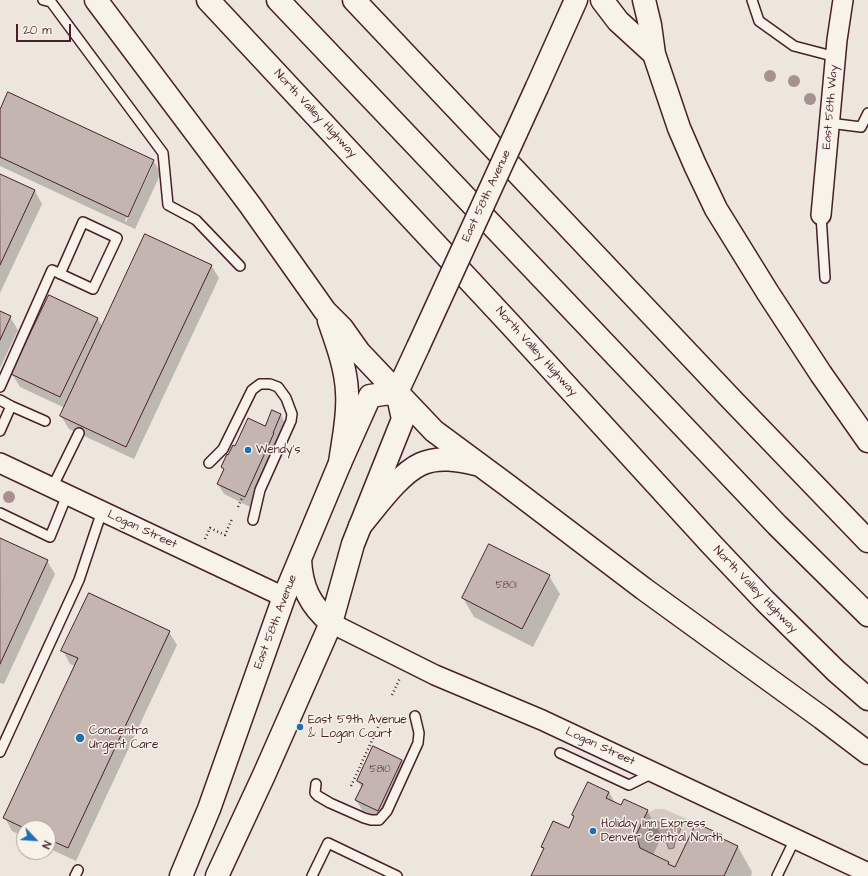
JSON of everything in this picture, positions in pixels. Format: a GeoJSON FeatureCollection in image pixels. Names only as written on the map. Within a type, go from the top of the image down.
{"type":"FeatureCollection","features":[{"type":"Feature","properties":{"kind":"main road"},"geometry":{"type":"LineString","coordinates":[[96,0],[242,193],[326,311],[342,328],[359,352],[434,431],[480,464],[644,589],[868,753]]}},
{"type":"Feature","properties":{"kind":"main road","name":"North Valley Highway"},"geometry":{"type":"LineString","coordinates":[[208,0],[505,318],[765,602],[836,671],[868,699]]}},
{"type":"Feature","properties":{"kind":"main road"},"geometry":{"type":"LineString","coordinates":[[278,0],[777,525],[868,615]]}},
{"type":"Feature","properties":{"kind":"main road"},"geometry":{"type":"LineString","coordinates":[[354,0],[734,402],[868,541]]}},
{"type":"Feature","properties":{"kind":"main road","name":"East 58th Avenue"},"geometry":{"type":"LineString","coordinates":[[181,876],[208,809],[284,597],[340,462],[370,396],[397,392],[576,0]]}},
{"type":"Feature","properties":{"kind":"main road"},"geometry":{"type":"LineString","coordinates":[[602,0],[618,21],[654,54]]}},
{"type":"Feature","properties":{"kind":"main road"},"geometry":{"type":"LineString","coordinates":[[644,0],[650,25],[654,54],[680,128],[695,165],[716,208],[768,293],[868,441]]}},
{"type":"Feature","properties":{"kind":"main road"},"geometry":{"type":"LineString","coordinates":[[326,311],[341,360],[347,392],[348,405],[340,462]]}},
{"type":"Feature","properties":{"kind":"main road"},"geometry":{"type":"LineString","coordinates":[[217,876],[264,775],[331,623],[353,544],[403,419],[397,392]]}},
{"type":"Feature","properties":{"kind":"main road"},"geometry":{"type":"LineString","coordinates":[[360,526],[402,477],[421,464],[448,460],[480,464]]}},
{"type":"Feature","properties":{"kind":"main road"},"geometry":{"type":"LineString","coordinates":[[300,559],[303,580],[309,598],[316,608],[331,623]]}},
{"type":"Feature","properties":{"kind":"street","name":"East 58th Way"},"geometry":{"type":"LineString","coordinates":[[821,215],[829,122],[843,0]]}},
{"type":"Feature","properties":{"kind":"street","name":"Logan Street"},"geometry":{"type":"LineString","coordinates":[[0,463],[284,597]]}},
{"type":"Feature","properties":{"kind":"street","name":"Logan Street"},"geometry":{"type":"LineString","coordinates":[[331,623],[435,675],[542,720],[868,873]]}},
{"type":"Feature","properties":{"kind":"lane"},"geometry":{"type":"LineString","coordinates":[[43,0],[51,2],[163,153],[168,205],[196,220],[240,266]]}},
{"type":"Feature","properties":{"kind":"lane"},"geometry":{"type":"LineString","coordinates":[[752,0],[759,21],[794,46],[836,56]]}},
{"type":"Feature","properties":{"kind":"lane"},"geometry":{"type":"LineString","coordinates":[[829,122],[861,127],[868,113]]}},
{"type":"Feature","properties":{"kind":"lane"},"geometry":{"type":"LineString","coordinates":[[821,215],[825,278]]}},
{"type":"Feature","properties":{"kind":"lane"},"geometry":{"type":"LineString","coordinates":[[0,387],[52,270],[60,274],[93,289],[117,238],[83,222],[60,274]]}},
{"type":"Feature","properties":{"kind":"lane"},"geometry":{"type":"LineString","coordinates":[[210,463],[223,449],[252,390],[260,384],[270,384],[278,387],[286,398],[290,407],[291,421],[260,490],[253,520]]}},
{"type":"Feature","properties":{"kind":"lane"},"geometry":{"type":"LineString","coordinates":[[0,400],[44,421]]}},
{"type":"Feature","properties":{"kind":"lane"},"geometry":{"type":"LineString","coordinates":[[0,431],[11,406]]}},
{"type":"Feature","properties":{"kind":"lane"},"geometry":{"type":"LineString","coordinates":[[0,513],[50,537],[60,491],[79,433]]}},
{"type":"Feature","properties":{"kind":"lane"},"geometry":{"type":"LineString","coordinates":[[0,752],[79,580],[102,511]]}},
{"type":"Feature","properties":{"kind":"lane"},"geometry":{"type":"LineString","coordinates":[[316,784],[315,793],[322,799],[364,818],[380,820],[387,811],[418,743],[419,733],[415,716]]}},
{"type":"Feature","properties":{"kind":"lane"},"geometry":{"type":"LineString","coordinates":[[560,753],[629,785],[654,773]]}},
{"type":"Feature","properties":{"kind":"lane"},"geometry":{"type":"LineString","coordinates":[[777,876],[795,839]]}},
{"type":"Feature","properties":{"kind":"lane"},"geometry":{"type":"LineString","coordinates":[[312,876],[328,843],[397,876]]}},
{"type":"Feature","properties":{"kind":"path"},"geometry":{"type":"LineString","coordinates":[[238,507],[242,498]]}},
{"type":"Feature","properties":{"kind":"path"},"geometry":{"type":"LineString","coordinates":[[204,540],[210,528],[225,535],[232,519]]}},
{"type":"Feature","properties":{"kind":"path"},"geometry":{"type":"LineString","coordinates":[[392,695],[400,678]]}},
{"type":"Feature","properties":{"kind":"path"},"geometry":{"type":"LineString","coordinates":[[350,786],[384,714]]}},
{"type":"Feature","properties":{"kind":"shaded area"},"geometry":{"type":"Polygon","coordinates":[[[655,809],[664,809],[696,823],[675,867],[668,864],[669,862],[640,848],[636,835],[647,811],[651,812],[655,809]]]}},
{"type":"Feature","properties":{"kind":"shaded area"},"geometry":{"type":"Polygon","coordinates":[[[675,820],[683,824],[674,848],[669,849],[666,842],[653,839],[649,830],[654,822],[670,823],[675,820]]]}},
{"type":"Feature","properties":{"kind":"building"},"geometry":{"type":"Polygon","coordinates":[[[8,92],[154,160],[128,217],[0,157],[0,110],[8,92]]]}},
{"type":"Feature","properties":{"kind":"building"},"geometry":{"type":"Polygon","coordinates":[[[0,174],[35,190],[0,265],[0,174]]]}},
{"type":"Feature","properties":{"kind":"building"},"geometry":{"type":"Polygon","coordinates":[[[145,234],[212,265],[126,447],[60,416],[145,234]]]}},
{"type":"Feature","properties":{"kind":"building"},"geometry":{"type":"Polygon","coordinates":[[[49,295],[98,318],[60,397],[11,374],[49,295]]]}},
{"type":"Feature","properties":{"kind":"building"},"geometry":{"type":"Polygon","coordinates":[[[0,311],[11,316],[0,340],[0,311]]]}},
{"type":"Feature","properties":{"kind":"building","name":"Wendy's"},"geometry":{"type":"Polygon","coordinates":[[[272,410],[281,414],[245,497],[217,484],[224,469],[221,467],[227,454],[228,455],[233,445],[235,446],[248,418],[265,426],[272,410]]]}},
{"type":"Feature","properties":{"kind":"building"},"geometry":{"type":"Polygon","coordinates":[[[0,538],[48,560],[0,664],[0,538]]]}},
{"type":"Feature","properties":{"kind":"building"},"geometry":{"type":"Polygon","coordinates":[[[489,544],[550,575],[522,629],[462,598],[489,544]]]}},
{"type":"Feature","properties":{"kind":"building","name":"Concentra Urgent Care"},"geometry":{"type":"Polygon","coordinates":[[[89,593],[170,631],[68,848],[56,843],[56,820],[16,820],[16,824],[3,818],[78,658],[61,651],[89,593]]]}},
{"type":"Feature","properties":{"kind":"building"},"geometry":{"type":"Polygon","coordinates":[[[373,746],[402,760],[378,811],[355,800],[363,784],[357,781],[373,746]]]}},
{"type":"Feature","properties":{"kind":"building","name":"Holiday Inn Express Denver Central North"},"geometry":{"type":"Polygon","coordinates":[[[588,782],[609,792],[606,798],[621,805],[624,799],[648,810],[636,835],[640,848],[669,862],[668,864],[675,867],[696,823],[722,835],[721,838],[738,846],[724,876],[531,876],[544,848],[541,847],[553,821],[569,828],[574,816],[572,815],[588,782]]]}},
{"type":"Feature","properties":{"kind":"place","name":"Wendy's"},"geometry":{"type":"Point","coordinates":[248,450]}},
{"type":"Feature","properties":{"kind":"place","name":"East 59th Avenue & Logan Court"},"geometry":{"type":"Point","coordinates":[300,727]}},
{"type":"Feature","properties":{"kind":"place","name":"Concentra Urgent Care"},"geometry":{"type":"Point","coordinates":[80,738]}},
{"type":"Feature","properties":{"kind":"place","name":"Holiday Inn Express Denver Central North"},"geometry":{"type":"Point","coordinates":[593,831]}}]}
